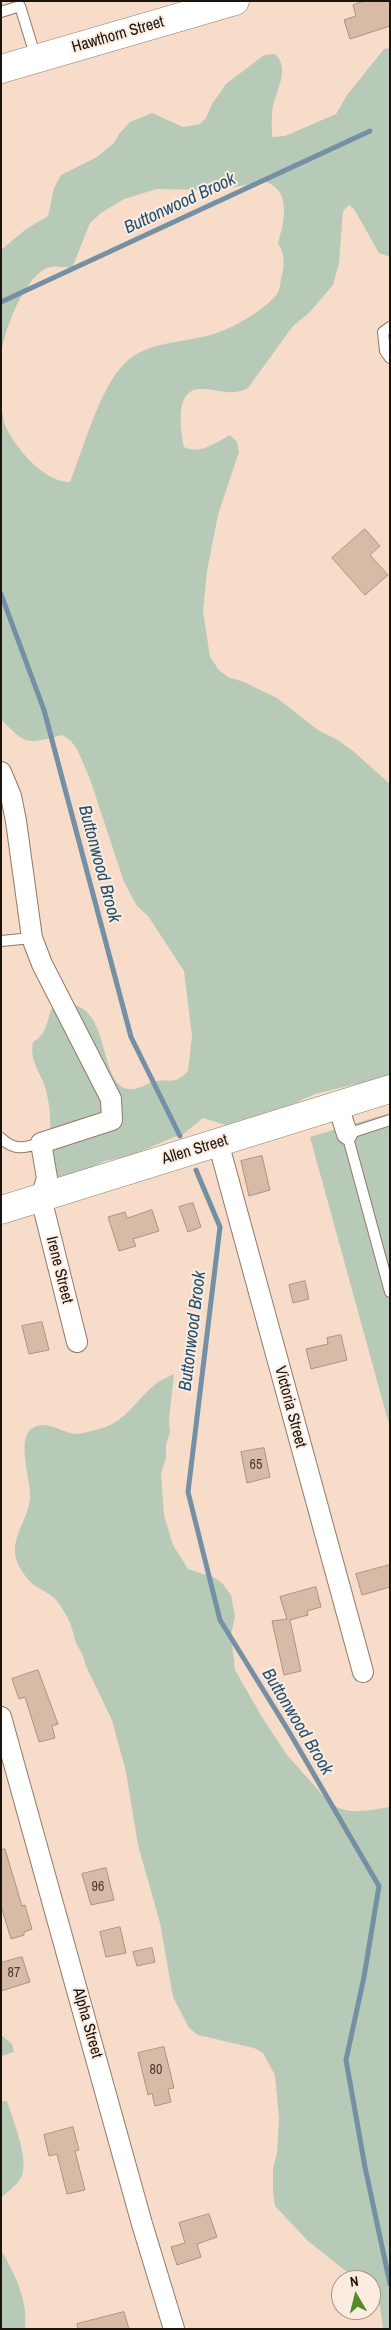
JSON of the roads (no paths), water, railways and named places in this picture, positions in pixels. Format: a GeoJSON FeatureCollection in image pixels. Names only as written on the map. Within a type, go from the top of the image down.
{"type":"FeatureCollection","features":[{"type":"Feature","properties":{"kind":"street","name":"Hawthorn Street"},"geometry":{"type":"LineString","coordinates":[[1,69],[234,1]]}},
{"type":"Feature","properties":{"kind":"street"},"geometry":{"type":"LineString","coordinates":[[1,772],[32,938],[42,964],[111,1099],[112,1120],[40,1143],[46,1178],[41,1198]]}},
{"type":"Feature","properties":{"kind":"street","name":"Allen Street"},"geometry":{"type":"LineString","coordinates":[[1,1210],[390,1089]]}},
{"type":"Feature","properties":{"kind":"street"},"geometry":{"type":"LineString","coordinates":[[338,1105],[347,1134]]}},
{"type":"Feature","properties":{"kind":"street","name":"Victoria Street"},"geometry":{"type":"LineString","coordinates":[[218,1142],[363,1672]]}},
{"type":"Feature","properties":{"kind":"street","name":"Irene Street"},"geometry":{"type":"LineString","coordinates":[[41,1198],[77,1342]]}},
{"type":"Feature","properties":{"kind":"street","name":"Alpha Street"},"geometry":{"type":"LineString","coordinates":[[1,1717],[142,2224],[174,2329]]}},
{"type":"Feature","properties":{"kind":"lane"},"geometry":{"type":"LineString","coordinates":[[1,12],[20,6],[36,59]]}},
{"type":"Feature","properties":{"kind":"lane"},"geometry":{"type":"LineString","coordinates":[[390,326],[383,332],[385,350],[390,358]]}},
{"type":"Feature","properties":{"kind":"lane"},"geometry":{"type":"LineString","coordinates":[[1,941],[32,938]]}},
{"type":"Feature","properties":{"kind":"lane"},"geometry":{"type":"LineString","coordinates":[[390,1120],[347,1134],[390,1292]]}},
{"type":"Feature","properties":{"kind":"lane"},"geometry":{"type":"LineString","coordinates":[[1,1138],[7,1144],[23,1149],[40,1143]]}},
{"type":"Feature","properties":{"kind":"waterway","name":"Buttonwood Brook"},"geometry":{"type":"LineString","coordinates":[[1,302],[370,131]]}},
{"type":"Feature","properties":{"kind":"waterway","name":"Buttonwood Brook"},"geometry":{"type":"LineString","coordinates":[[1,594],[44,710],[131,1037],[180,1136]]}},
{"type":"Feature","properties":{"kind":"waterway","name":"Buttonwood Brook"},"geometry":{"type":"LineString","coordinates":[[196,1170],[220,1227],[188,1492],[220,1620],[288,1730],[379,1886],[364,1977],[346,2060],[365,2167],[390,2284]]}}]}
